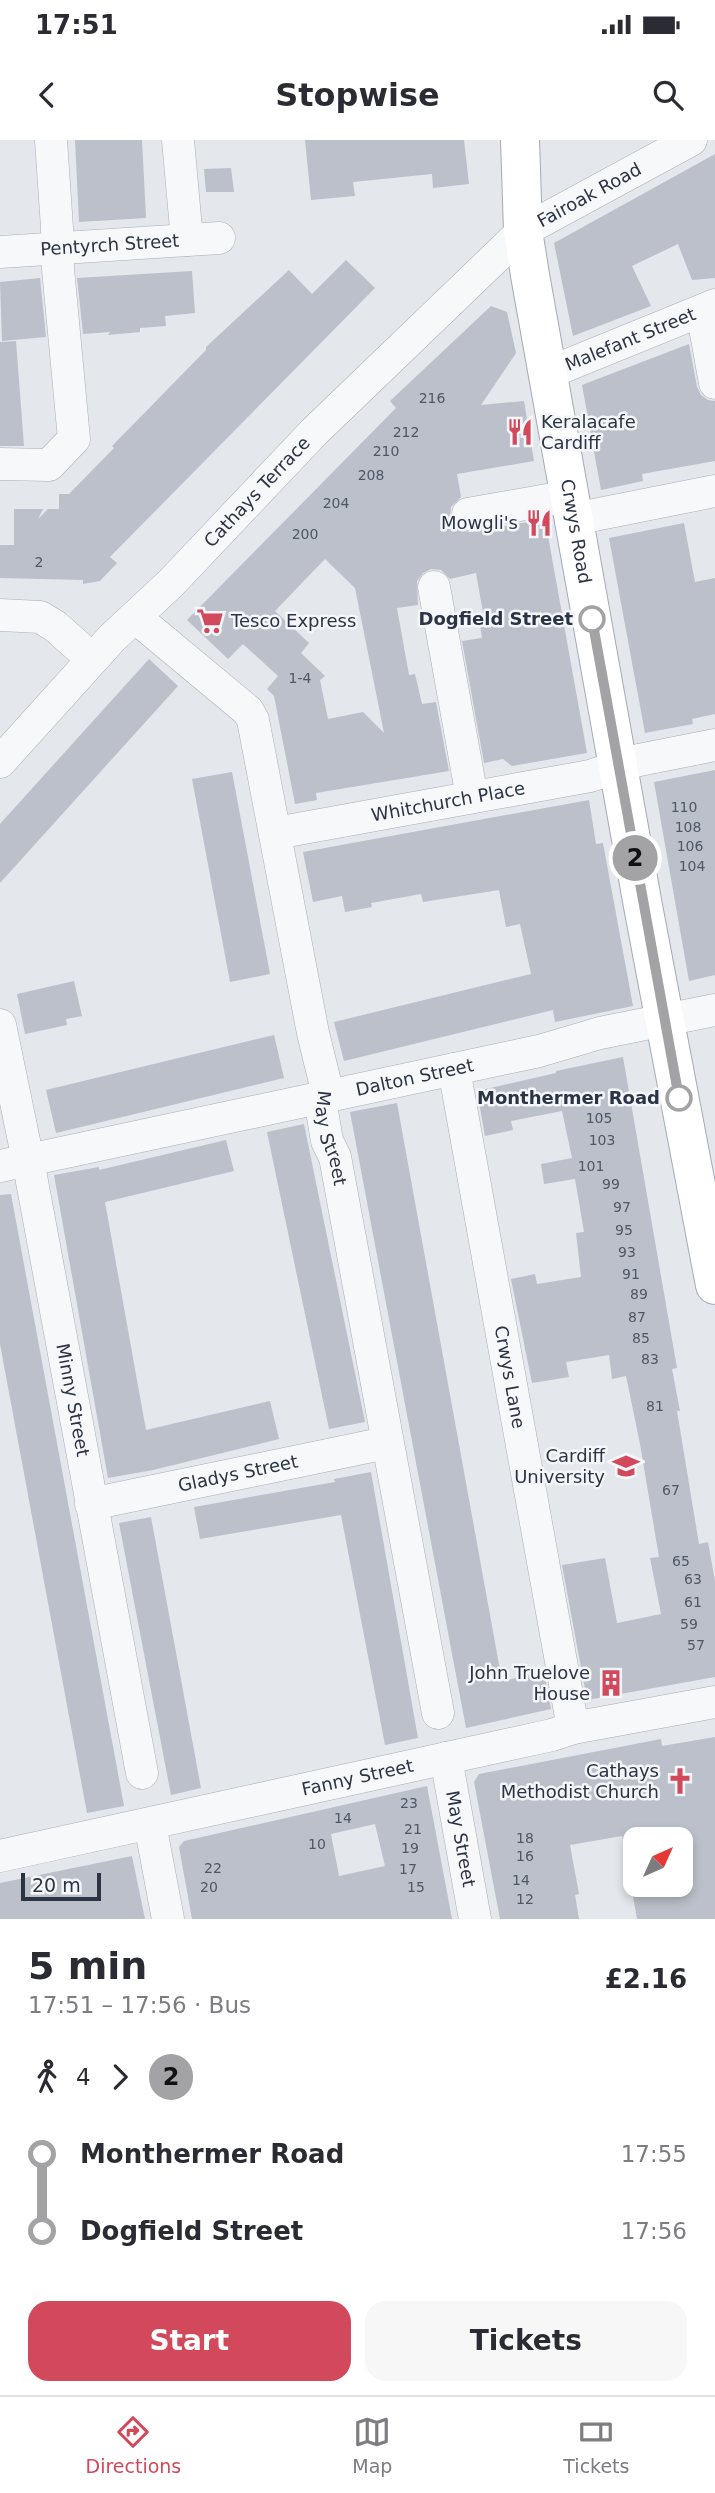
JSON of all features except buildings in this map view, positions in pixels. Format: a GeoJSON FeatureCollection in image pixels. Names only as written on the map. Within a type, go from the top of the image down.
{"type":"FeatureCollection","features":[{"type":"Feature","properties":{"kind":"main road","name":"Crwys Road"},"geometry":{"type":"LineString","coordinates":[[520,140],[523,231],[664,1020],[715,1285]]}},
{"type":"Feature","properties":{"kind":"street"},"geometry":{"type":"LineString","coordinates":[[0,464],[50,465],[74,439],[57,248],[51,140]]}},
{"type":"Feature","properties":{"kind":"street"},"geometry":{"type":"LineString","coordinates":[[178,140],[187,240]]}},
{"type":"Feature","properties":{"kind":"street","name":"Fairoak Road"},"geometry":{"type":"LineString","coordinates":[[523,231],[691,140]]}},
{"type":"Feature","properties":{"kind":"street","name":"Cathays Terrace"},"geometry":{"type":"LineString","coordinates":[[0,762],[92,659],[171,583],[348,397],[523,231]]}},
{"type":"Feature","properties":{"kind":"street","name":"Pentyrch Street"},"geometry":{"type":"LineString","coordinates":[[0,252],[219,239]]}},
{"type":"Feature","properties":{"kind":"street"},"geometry":{"type":"LineString","coordinates":[[708,308],[715,383]]}},
{"type":"Feature","properties":{"kind":"street","name":"Malefant Street"},"geometry":{"type":"LineString","coordinates":[[548,373],[708,308]]}},
{"type":"Feature","properties":{"kind":"street"},"geometry":{"type":"LineString","coordinates":[[468,514],[572,508],[715,491]]}},
{"type":"Feature","properties":{"kind":"street"},"geometry":{"type":"LineString","coordinates":[[434,587],[472,797]]}},
{"type":"Feature","properties":{"kind":"street"},"geometry":{"type":"LineString","coordinates":[[0,615],[40,617],[55,626],[92,659]]}},
{"type":"Feature","properties":{"kind":"street","name":"May Street"},"geometry":{"type":"LineString","coordinates":[[135,617],[248,711],[253,720],[313,1033],[325,1082],[322,1111],[327,1141],[335,1157],[438,1713]]}},
{"type":"Feature","properties":{"kind":"street","name":"Whitchurch Place"},"geometry":{"type":"LineString","coordinates":[[276,832],[590,776],[639,760],[715,745]]}},
{"type":"Feature","properties":{"kind":"street"},"geometry":{"type":"LineString","coordinates":[[664,1020],[715,1010]]}},
{"type":"Feature","properties":{"kind":"street","name":"Dalton Street"},"geometry":{"type":"LineString","coordinates":[[14,1163],[539,1051],[608,1031],[664,1020]]}},
{"type":"Feature","properties":{"kind":"street","name":"Minny Street"},"geometry":{"type":"LineString","coordinates":[[0,1025],[14,1163],[91,1504],[142,1773]]}},
{"type":"Feature","properties":{"kind":"street","name":"Crwys Lane"},"geometry":{"type":"LineString","coordinates":[[454,1069],[573,1728]]}},
{"type":"Feature","properties":{"kind":"street","name":"Gladys Street"},"geometry":{"type":"LineString","coordinates":[[91,1504],[386,1443]]}},
{"type":"Feature","properties":{"kind":"street","name":"Fanny Street"},"geometry":{"type":"LineString","coordinates":[[0,1856],[573,1728],[715,1702]]}},
{"type":"Feature","properties":{"kind":"street","name":"May Street"},"geometry":{"type":"LineString","coordinates":[[446,1758],[475,1919]]}},
{"type":"Feature","properties":{"kind":"street"},"geometry":{"type":"LineString","coordinates":[[150,1824],[168,1919]]}},
{"type":"Feature","properties":{"kind":"bus line","name":"2"},"geometry":{"type":"LineString","coordinates":[[592,619],[679,1098]]}},
{"type":"Feature","properties":{"kind":"place","name":"Keralacafe Cardiff"},"geometry":{"type":"Point","coordinates":[520,432]}},
{"type":"Feature","properties":{"kind":"place","name":"Mowgli's"},"geometry":{"type":"Point","coordinates":[539,523]}},
{"type":"Feature","properties":{"kind":"place","name":"Dogfield Street"},"geometry":{"type":"Point","coordinates":[592,619]}},
{"type":"Feature","properties":{"kind":"place","name":"Tesco Express"},"geometry":{"type":"Point","coordinates":[210,621]}},
{"type":"Feature","properties":{"kind":"place","name":"Monthermer Road"},"geometry":{"type":"Point","coordinates":[679,1098]}},
{"type":"Feature","properties":{"kind":"place","name":"Cardiff University"},"geometry":{"type":"Point","coordinates":[626,1466]}},
{"type":"Feature","properties":{"kind":"place","name":"John Truelove House"},"geometry":{"type":"Point","coordinates":[611,1683]}},
{"type":"Feature","properties":{"kind":"place","name":"Cathays Methodist Church"},"geometry":{"type":"Point","coordinates":[680,1781]}}]}
